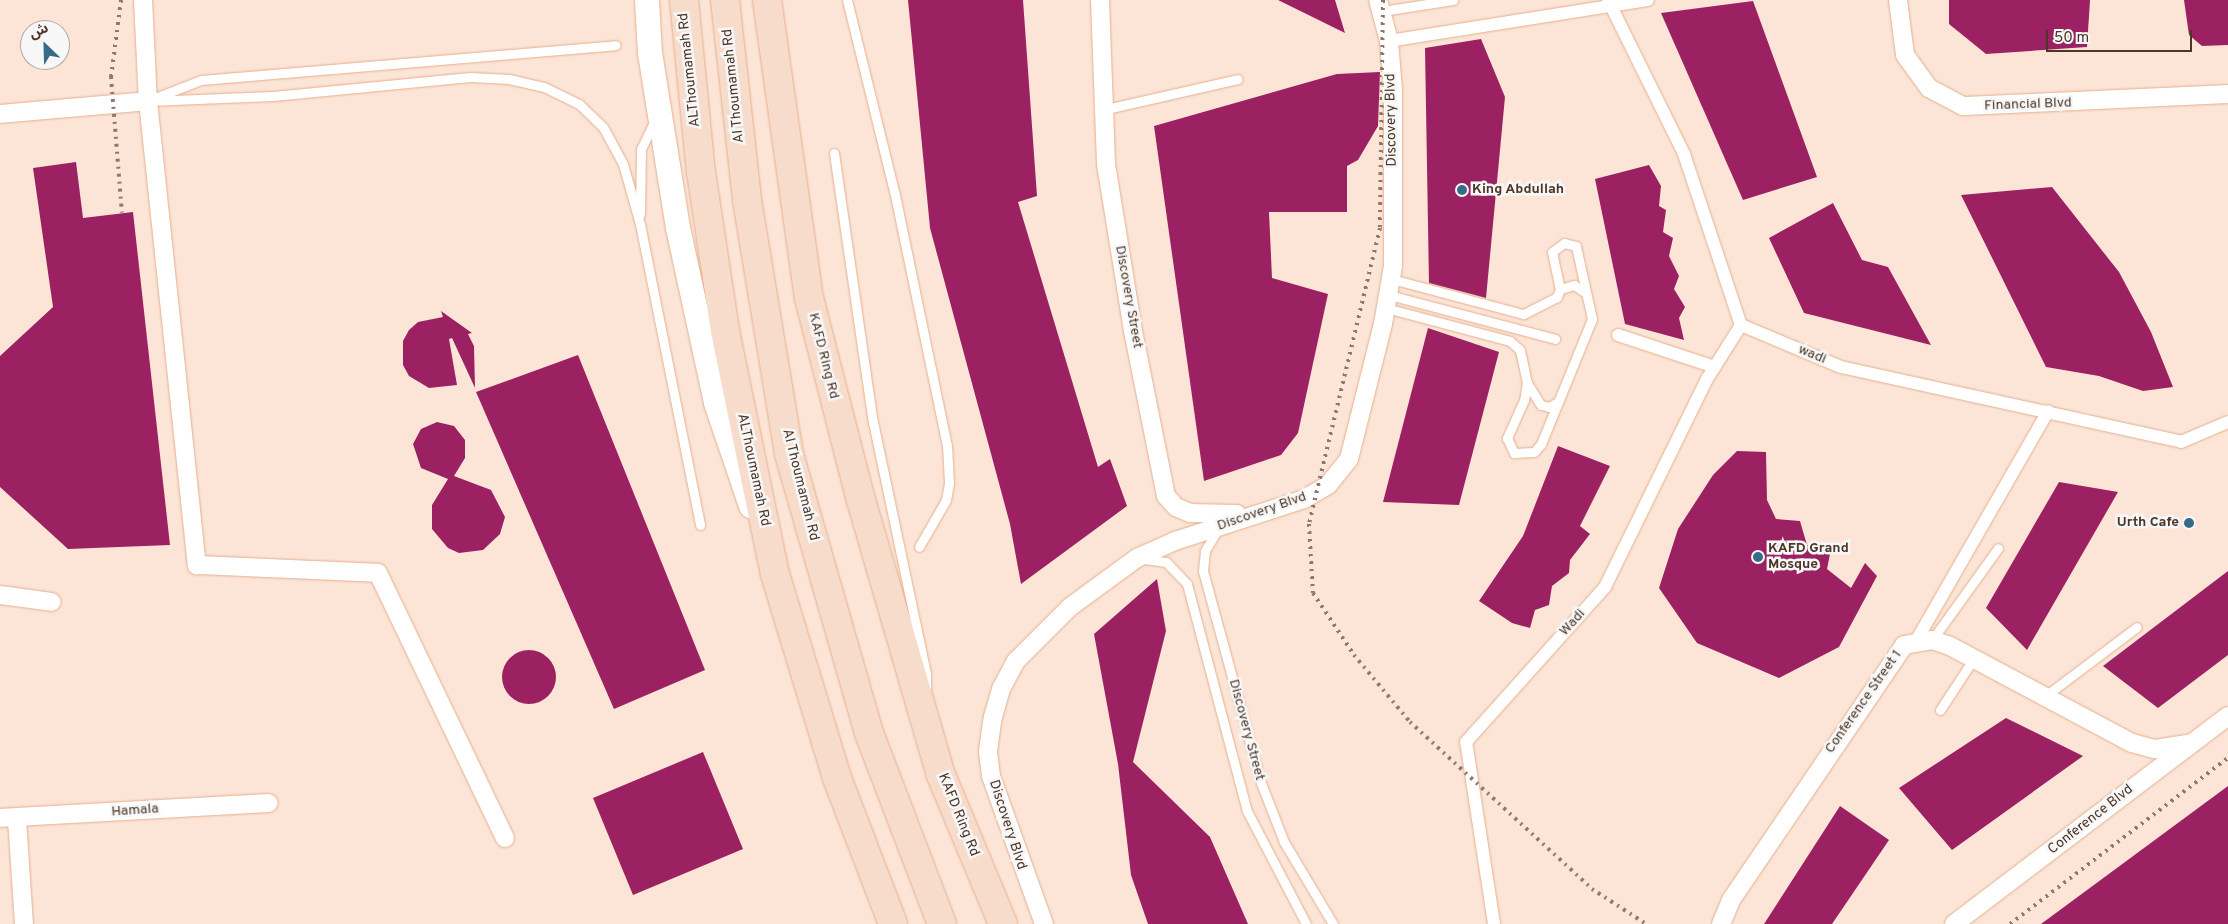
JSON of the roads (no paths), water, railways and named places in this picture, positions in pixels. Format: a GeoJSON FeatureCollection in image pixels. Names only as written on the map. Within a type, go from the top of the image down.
{"type":"FeatureCollection","features":[{"type":"Feature","properties":{"kind":"main road"},"geometry":{"type":"LineString","coordinates":[[646,0],[660,111],[678,228],[716,403],[775,574]]}},
{"type":"Feature","properties":{"kind":"main road","name":"ALThoumamah Rd"},"geometry":{"type":"LineString","coordinates":[[684,0],[701,172],[725,331],[775,574],[837,778],[893,924]]}},
{"type":"Feature","properties":{"kind":"main road","name":"Al Thoumamah Rd"},"geometry":{"type":"LineString","coordinates":[[725,0],[747,200],[789,454],[869,733],[942,924]]}},
{"type":"Feature","properties":{"kind":"main road","name":"KAFD Ring Rd"},"geometry":{"type":"LineString","coordinates":[[767,0],[809,298],[860,500],[941,775],[1003,924]]}},
{"type":"Feature","properties":{"kind":"street"},"geometry":{"type":"LineString","coordinates":[[142,0],[148,101],[198,566],[378,573],[505,838]]}},
{"type":"Feature","properties":{"kind":"street","name":"Discovery Street"},"geometry":{"type":"LineString","coordinates":[[1100,0],[1102,110],[1106,164],[1133,331],[1166,496],[1190,514],[1256,513]]}},
{"type":"Feature","properties":{"kind":"street"},"geometry":{"type":"LineString","coordinates":[[1390,42],[1608,3],[1648,0]]}},
{"type":"Feature","properties":{"kind":"street","name":"Financial Blvd"},"geometry":{"type":"LineString","coordinates":[[1898,0],[1905,55],[1929,88],[1963,106],[2228,94]]}},
{"type":"Feature","properties":{"kind":"street"},"geometry":{"type":"LineString","coordinates":[[1608,3],[1684,154],[1741,325]]}},
{"type":"Feature","properties":{"kind":"street","name":"Discovery Blvd"},"geometry":{"type":"LineString","coordinates":[[1044,924],[991,776],[988,751],[993,716],[1001,689],[1016,661],[1038,636],[1091,590],[1137,558],[1256,513],[1304,499],[1339,476],[1350,459],[1358,432],[1389,294],[1395,231],[1390,42],[1380,6]]}},
{"type":"Feature","properties":{"kind":"street"},"geometry":{"type":"LineString","coordinates":[[0,114],[148,101]]}},
{"type":"Feature","properties":{"kind":"street","name":"Wadi"},"geometry":{"type":"LineString","coordinates":[[1494,924],[1466,742],[1605,587],[1715,367],[1741,325]]}},
{"type":"Feature","properties":{"kind":"street","name":"wadi"},"geometry":{"type":"LineString","coordinates":[[1741,325],[1842,367],[2048,411],[2181,442],[2228,422]]}},
{"type":"Feature","properties":{"kind":"street"},"geometry":{"type":"LineString","coordinates":[[1618,335],[1715,367]]}},
{"type":"Feature","properties":{"kind":"street"},"geometry":{"type":"LineString","coordinates":[[2048,411],[1924,640],[1974,658],[2044,698],[2143,747],[2169,748],[2191,742]]}},
{"type":"Feature","properties":{"kind":"street"},"geometry":{"type":"LineString","coordinates":[[0,596],[52,602]]}},
{"type":"Feature","properties":{"kind":"street","name":"Conference Street 1"},"geometry":{"type":"LineString","coordinates":[[1721,924],[1731,900],[1886,667],[1904,645],[1924,640]]}},
{"type":"Feature","properties":{"kind":"street","name":"Conference Blvd"},"geometry":{"type":"LineString","coordinates":[[1954,924],[2191,742],[2228,716]]}},
{"type":"Feature","properties":{"kind":"street","name":"Hamala"},"geometry":{"type":"LineString","coordinates":[[8,819],[269,803]]}},
{"type":"Feature","properties":{"kind":"street"},"geometry":{"type":"LineString","coordinates":[[8,819],[24,924]]}},
{"type":"Feature","properties":{"kind":"lane"},"geometry":{"type":"LineString","coordinates":[[847,0],[897,204],[947,445],[949,483],[946,500],[919,547]]}},
{"type":"Feature","properties":{"kind":"lane"},"geometry":{"type":"LineString","coordinates":[[1380,6],[1453,0]]}},
{"type":"Feature","properties":{"kind":"lane"},"geometry":{"type":"LineString","coordinates":[[148,101],[202,80],[616,45]]}},
{"type":"Feature","properties":{"kind":"lane"},"geometry":{"type":"LineString","coordinates":[[148,101],[273,96],[470,77],[509,79],[544,87],[579,104],[603,127],[623,164],[640,224],[700,525]]}},
{"type":"Feature","properties":{"kind":"lane"},"geometry":{"type":"LineString","coordinates":[[1102,110],[1238,79]]}},
{"type":"Feature","properties":{"kind":"lane"},"geometry":{"type":"LineString","coordinates":[[640,224],[640,149],[660,111]]}},
{"type":"Feature","properties":{"kind":"lane"},"geometry":{"type":"LineString","coordinates":[[834,153],[873,422],[926,673],[926,690],[920,703]]}},
{"type":"Feature","properties":{"kind":"lane"},"geometry":{"type":"LineString","coordinates":[[1564,242],[1576,246],[1592,319],[1541,444],[1534,452],[1514,453],[1507,438],[1524,400],[1527,382],[1525,361],[1510,341],[1389,294],[1523,314],[1545,306],[1557,297],[1560,289],[1552,252],[1564,242]]}},
{"type":"Feature","properties":{"kind":"lane"},"geometry":{"type":"LineString","coordinates":[[1560,289],[1574,285],[1586,293]]}},
{"type":"Feature","properties":{"kind":"lane"},"geometry":{"type":"LineString","coordinates":[[1389,294],[1555,339]]}},
{"type":"Feature","properties":{"kind":"lane"},"geometry":{"type":"LineString","coordinates":[[1527,382],[1541,405],[1549,407],[1558,402]]}},
{"type":"Feature","properties":{"kind":"lane","name":"Discovery Street"},"geometry":{"type":"LineString","coordinates":[[1220,526],[1205,552],[1203,571],[1261,783],[1284,842],[1332,924]]}},
{"type":"Feature","properties":{"kind":"lane"},"geometry":{"type":"LineString","coordinates":[[1924,640],[1998,548]]}},
{"type":"Feature","properties":{"kind":"lane","name":"Discovery Street"},"geometry":{"type":"LineString","coordinates":[[1137,558],[1166,562],[1187,584],[1247,811],[1306,924]]}},
{"type":"Feature","properties":{"kind":"lane"},"geometry":{"type":"LineString","coordinates":[[2044,698],[2138,627]]}},
{"type":"Feature","properties":{"kind":"lane"},"geometry":{"type":"LineString","coordinates":[[1940,710],[1974,658]]}},
{"type":"Feature","properties":{"kind":"railway"},"geometry":{"type":"LineString","coordinates":[[121,0],[111,77],[122,213]]}},
{"type":"Feature","properties":{"kind":"railway"},"geometry":{"type":"LineString","coordinates":[[1383,0],[1380,228],[1309,524],[1313,593],[1354,655],[1410,722],[1592,889],[1646,924]]}},
{"type":"Feature","properties":{"kind":"railway"},"geometry":{"type":"LineString","coordinates":[[2010,924],[2228,758]]}},
{"type":"Feature","properties":{"kind":"place","name":"King Abdullah"},"geometry":{"type":"Point","coordinates":[1462,190]}},
{"type":"Feature","properties":{"kind":"place","name":"Urth Cafe"},"geometry":{"type":"Point","coordinates":[2189,523]}},
{"type":"Feature","properties":{"kind":"place","name":"KAFD Grand Mosque"},"geometry":{"type":"Point","coordinates":[1758,557]}}]}
